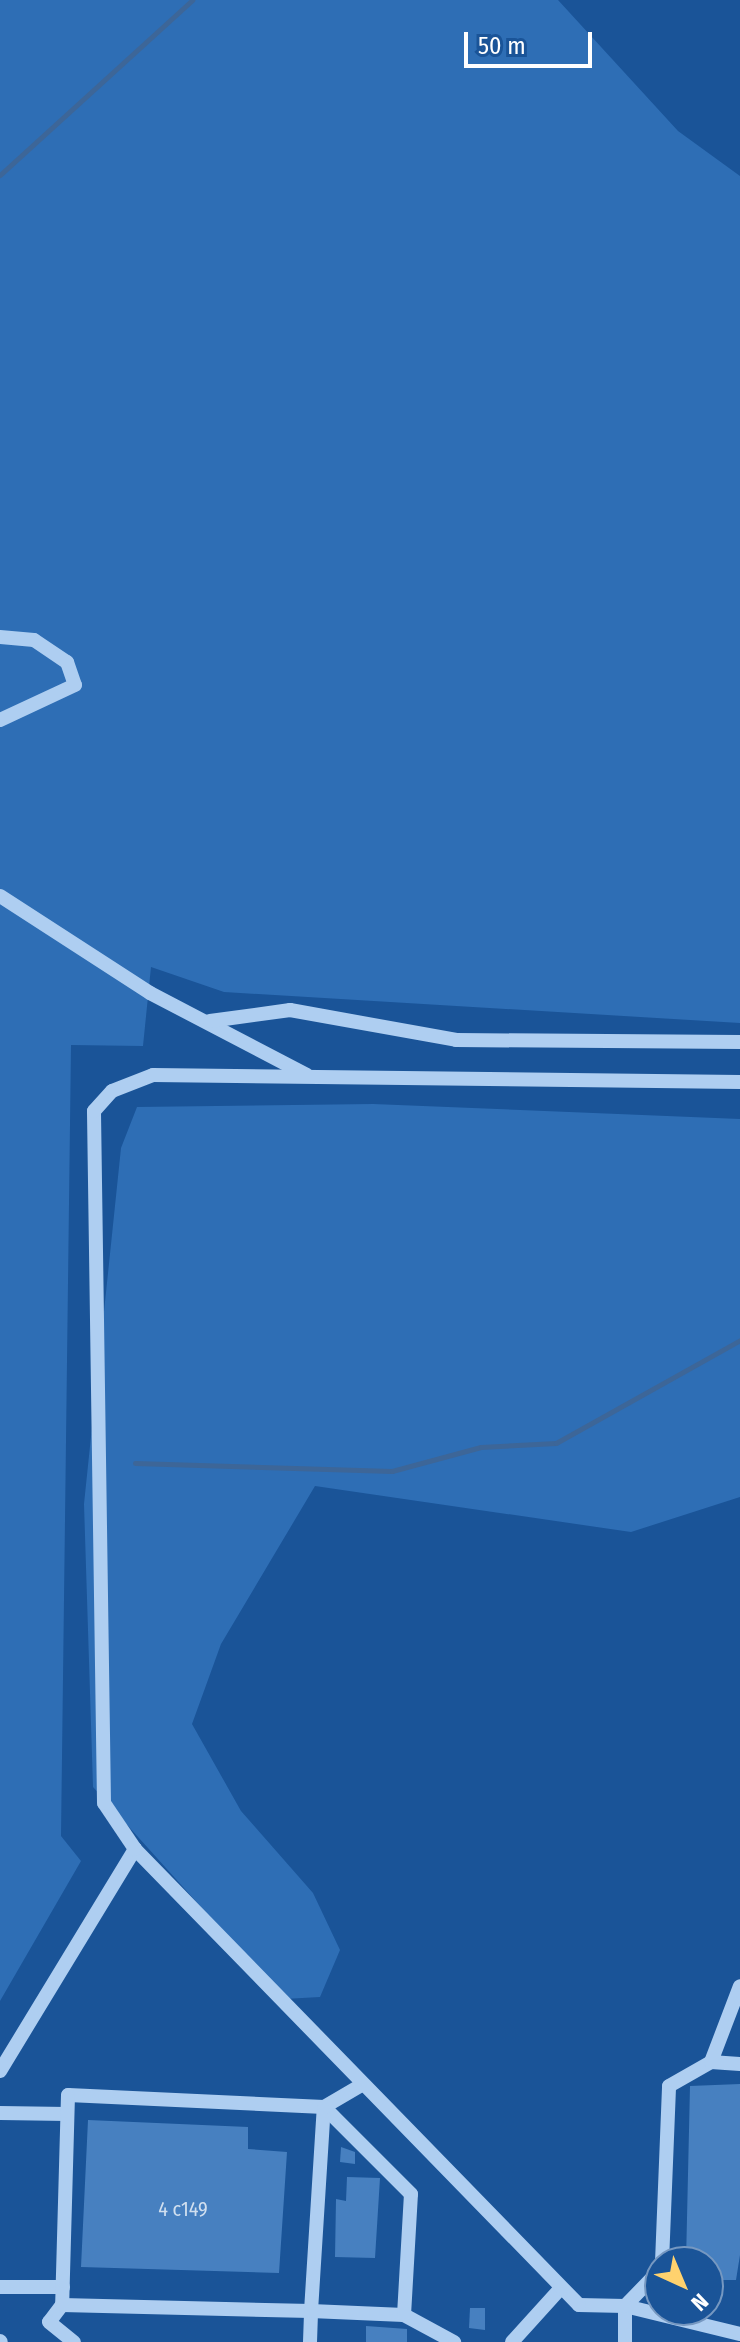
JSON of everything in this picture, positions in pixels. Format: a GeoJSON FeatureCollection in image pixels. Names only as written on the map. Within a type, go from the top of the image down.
{"type":"FeatureCollection","features":[{"type":"Feature","properties":{"kind":"street"},"geometry":{"type":"LineString","coordinates":[[0,637],[34,640],[67,662],[75,685],[0,720]]}},
{"type":"Feature","properties":{"kind":"street"},"geometry":{"type":"LineString","coordinates":[[0,896],[150,993],[210,1021],[307,1075]]}},
{"type":"Feature","properties":{"kind":"street"},"geometry":{"type":"LineString","coordinates":[[210,1021],[290,1010],[456,1040],[740,1042]]}},
{"type":"Feature","properties":{"kind":"street"},"geometry":{"type":"LineString","coordinates":[[740,1082],[153,1075],[121,1085],[94,1111],[104,1803],[135,1849],[360,2086],[579,2305],[625,2306],[740,2334]]}},
{"type":"Feature","properties":{"kind":"street"},"geometry":{"type":"LineString","coordinates":[[0,2071],[135,1849]]}},
{"type":"Feature","properties":{"kind":"street"},"geometry":{"type":"LineString","coordinates":[[711,2062],[740,1986]]}},
{"type":"Feature","properties":{"kind":"street"},"geometry":{"type":"LineString","coordinates":[[663,2246],[669,2086],[711,2062],[740,2064]]}},
{"type":"Feature","properties":{"kind":"street"},"geometry":{"type":"LineString","coordinates":[[74,2342],[49,2322],[62,2305],[68,2095],[324,2107],[360,2086]]}},
{"type":"Feature","properties":{"kind":"street"},"geometry":{"type":"LineString","coordinates":[[310,2342],[324,2107]]}},
{"type":"Feature","properties":{"kind":"street"},"geometry":{"type":"LineString","coordinates":[[324,2107],[411,2194],[404,2315]]}},
{"type":"Feature","properties":{"kind":"street"},"geometry":{"type":"LineString","coordinates":[[0,2113],[67,2114]]}},
{"type":"Feature","properties":{"kind":"street"},"geometry":{"type":"LineString","coordinates":[[625,2342],[625,2306],[644,2286]]}},
{"type":"Feature","properties":{"kind":"street"},"geometry":{"type":"LineString","coordinates":[[0,2287],[63,2287]]}},
{"type":"Feature","properties":{"kind":"street"},"geometry":{"type":"LineString","coordinates":[[512,2342],[561,2288]]}},
{"type":"Feature","properties":{"kind":"street"},"geometry":{"type":"LineString","coordinates":[[62,2305],[404,2315],[454,2342]]}},
{"type":"Feature","properties":{"kind":"shaded area"},"geometry":{"type":"Polygon","coordinates":[[[0,0],[558,0],[678,131],[740,176],[740,1023],[224,992],[151,967],[143,1046],[71,1045],[61,1836],[81,1861],[0,2001],[0,0]]]}},
{"type":"Feature","properties":{"kind":"shaded area"},"geometry":{"type":"Polygon","coordinates":[[[373,1104],[740,1119],[740,1497],[631,1532],[315,1486],[221,1644],[192,1724],[241,1811],[313,1893],[340,1950],[320,1997],[284,1999],[93,1787],[84,1504],[121,1148],[137,1107],[373,1104]]]}},
{"type":"Feature","properties":{"kind":"building"},"geometry":{"type":"Polygon","coordinates":[[[740,2084],[740,2255],[736,2280],[724,2280],[724,2246],[686,2246],[690,2086],[740,2084]]]}},
{"type":"Feature","properties":{"kind":"building"},"geometry":{"type":"Polygon","coordinates":[[[88,2120],[248,2127],[248,2149],[287,2152],[279,2273],[81,2267],[88,2120]]]}},
{"type":"Feature","properties":{"kind":"building"},"geometry":{"type":"Polygon","coordinates":[[[341,2147],[355,2152],[355,2164],[340,2162],[341,2147]]]}},
{"type":"Feature","properties":{"kind":"building"},"geometry":{"type":"Polygon","coordinates":[[[347,2177],[380,2178],[375,2258],[335,2257],[336,2199],[346,2201],[347,2177]]]}},
{"type":"Feature","properties":{"kind":"building"},"geometry":{"type":"Polygon","coordinates":[[[470,2308],[485,2308],[485,2330],[469,2328],[470,2308]]]}},
{"type":"Feature","properties":{"kind":"building"},"geometry":{"type":"Polygon","coordinates":[[[366,2326],[407,2329],[407,2342],[366,2342],[366,2326]]]}},
{"type":"Feature","properties":{"kind":"waterway"},"geometry":{"type":"LineString","coordinates":[[0,175],[192,0]]}},
{"type":"Feature","properties":{"kind":"waterway"},"geometry":{"type":"LineString","coordinates":[[135,1463],[392,1471],[481,1447],[556,1443],[740,1340]]}}]}
